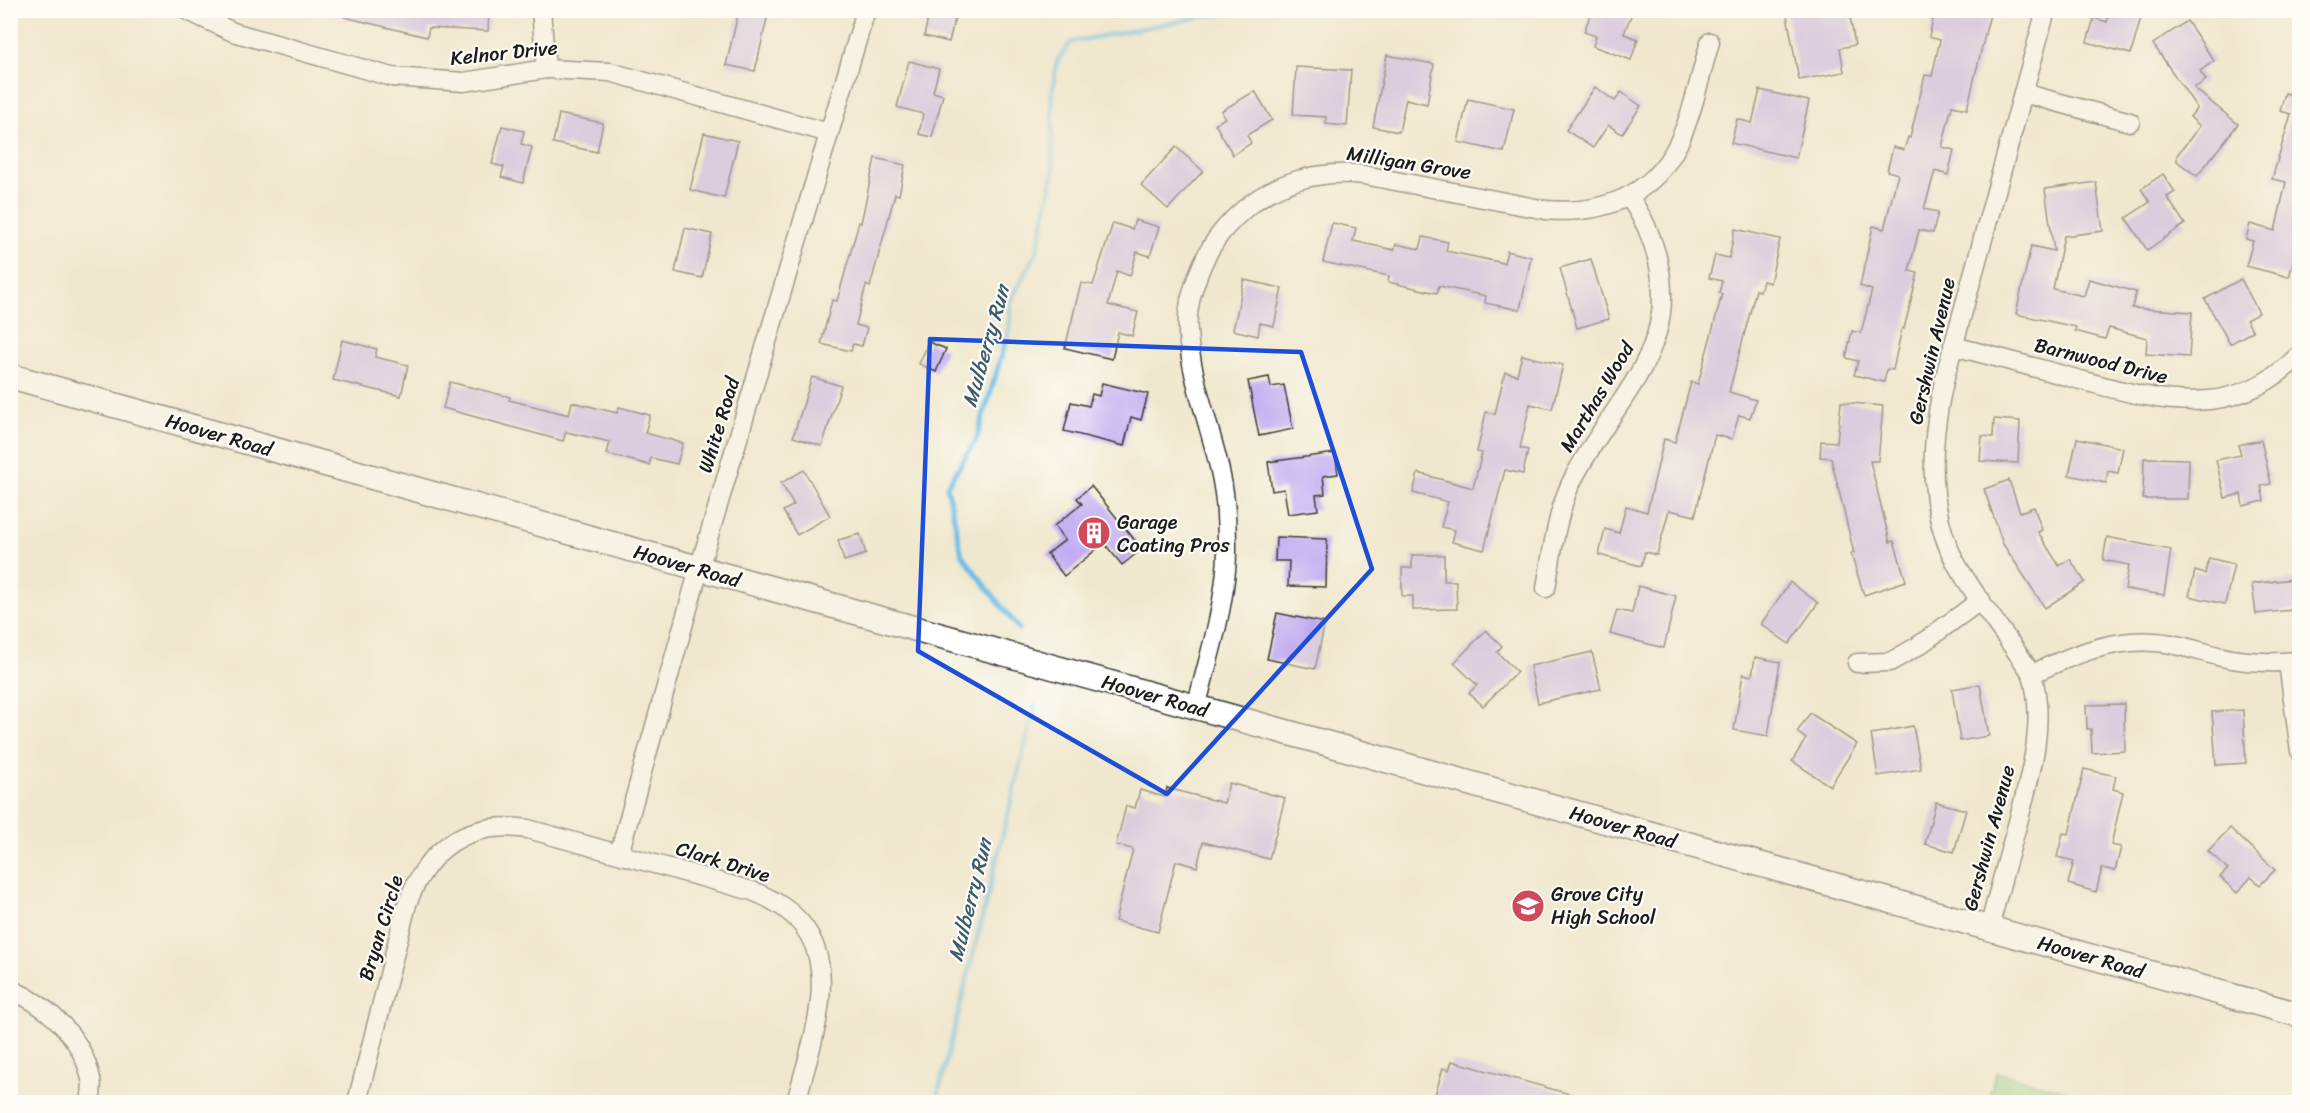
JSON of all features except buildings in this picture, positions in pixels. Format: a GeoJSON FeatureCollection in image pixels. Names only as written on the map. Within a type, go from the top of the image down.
{"type":"FeatureCollection","features":[{"type":"Feature","properties":{"kind":"main road","name":"Hoover Road"},"geometry":{"type":"LineString","coordinates":[[10,376],[2300,1015]]}},
{"type":"Feature","properties":{"kind":"street","name":"Kelnor Drive"},"geometry":{"type":"LineString","coordinates":[[186,10],[233,32],[392,77],[464,82],[546,69],[610,72],[829,133]]}},
{"type":"Feature","properties":{"kind":"street"},"geometry":{"type":"LineString","coordinates":[[541,10],[546,69]]}},
{"type":"Feature","properties":{"kind":"street","name":"White Road"},"geometry":{"type":"LineString","coordinates":[[619,854],[699,569],[866,10]]}},
{"type":"Feature","properties":{"kind":"street","name":"Gershwin Avenue"},"geometry":{"type":"LineString","coordinates":[[1989,929],[2032,769],[2039,722],[2038,695],[2032,674],[1956,564],[1942,530],[1935,490],[1933,449],[1939,403],[1953,346],[2046,10]]}},
{"type":"Feature","properties":{"kind":"street","name":"Milligan Grove"},"geometry":{"type":"LineString","coordinates":[[1196,708],[1218,622],[1227,569],[1226,513],[1219,466],[1193,365],[1188,333],[1188,311],[1192,290],[1212,242],[1227,224],[1266,193],[1289,182],[1317,175],[1341,173],[1364,175],[1546,210],[1566,212],[1609,206],[1629,196],[1648,182],[1666,164],[1687,121],[1710,42]]}},
{"type":"Feature","properties":{"kind":"street"},"geometry":{"type":"LineString","coordinates":[[2023,93],[2130,122]]}},
{"type":"Feature","properties":{"kind":"street","name":"Marthas Wood"},"geometry":{"type":"LineString","coordinates":[[1546,588],[1558,522],[1570,486],[1592,447],[1641,372],[1659,328],[1663,300],[1661,273],[1646,227],[1629,196]]}},
{"type":"Feature","properties":{"kind":"street","name":"Barnwood Drive"},"geometry":{"type":"LineString","coordinates":[[1953,346],[2134,395],[2167,401],[2202,402],[2233,396],[2267,381],[2300,354]]}},
{"type":"Feature","properties":{"kind":"street"},"geometry":{"type":"LineString","coordinates":[[1857,663],[1890,662],[1918,646],[1981,600]]}},
{"type":"Feature","properties":{"kind":"street"},"geometry":{"type":"LineString","coordinates":[[2032,674],[2062,659],[2116,643],[2155,642],[2224,658],[2294,662],[2300,751]]}},
{"type":"Feature","properties":{"kind":"street","name":"Bryan Circle"},"geometry":{"type":"LineString","coordinates":[[357,1102],[407,904],[426,866],[440,852],[457,838],[473,831],[510,826],[619,854]]}},
{"type":"Feature","properties":{"kind":"street","name":"Clark Drive"},"geometry":{"type":"LineString","coordinates":[[619,854],[766,897],[793,915],[803,928],[815,946],[821,970],[822,992],[819,1015],[796,1102]]}},
{"type":"Feature","properties":{"kind":"street"},"geometry":{"type":"LineString","coordinates":[[10,989],[38,1004],[59,1020],[73,1038],[92,1080],[90,1102]]}},
{"type":"Feature","properties":{"kind":"highlighted area"},"geometry":{"type":"Polygon","coordinates":[[[930,339],[1301,352],[1372,569],[1167,794],[918,651],[930,339]]]}},
{"type":"Feature","properties":{"kind":"green space"},"geometry":{"type":"Polygon","coordinates":[[[1996,1072],[2106,1102],[1988,1102],[1996,1072]]]}},
{"type":"Feature","properties":{"kind":"waterway","name":"Mulberry Run"},"geometry":{"type":"LineString","coordinates":[[1019,629],[962,555],[947,486],[976,440],[1008,334],[1011,300],[1037,251],[1053,175],[1052,94],[1057,61],[1071,42],[1237,10]]}},
{"type":"Feature","properties":{"kind":"waterway","name":"Mulberry Run"},"geometry":{"type":"LineString","coordinates":[[936,1102],[1035,706]]}},
{"type":"Feature","properties":{"kind":"place","name":"Garage Coating Pros"},"geometry":{"type":"Point","coordinates":[1094,533]}},
{"type":"Feature","properties":{"kind":"place","name":"Grove City High School"},"geometry":{"type":"Point","coordinates":[1528,906]}}]}
